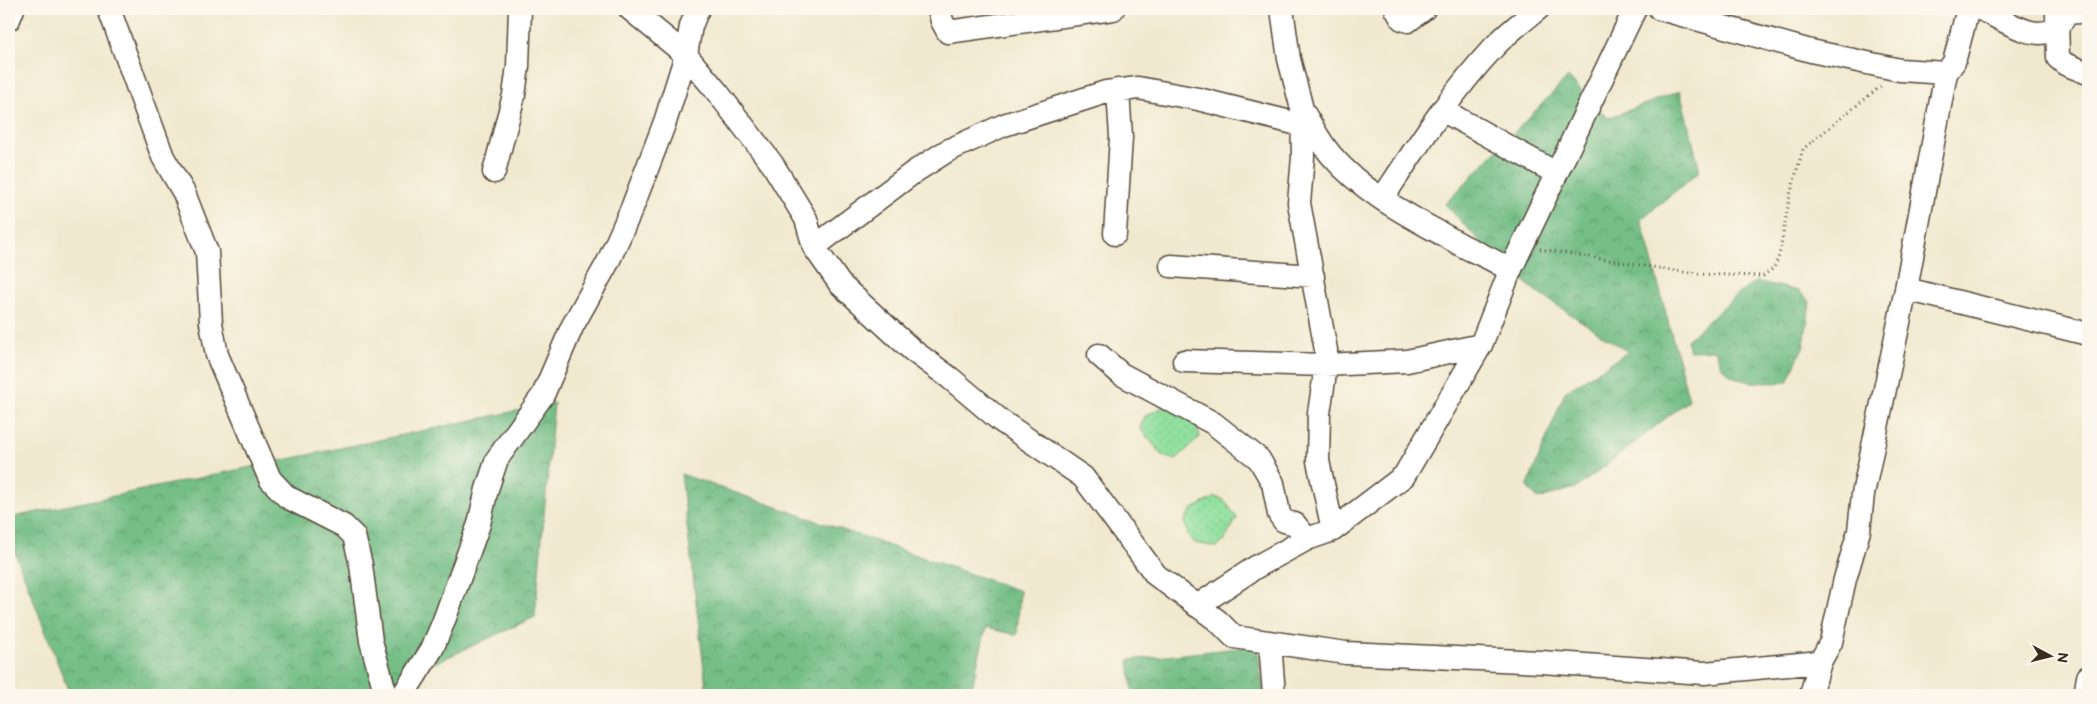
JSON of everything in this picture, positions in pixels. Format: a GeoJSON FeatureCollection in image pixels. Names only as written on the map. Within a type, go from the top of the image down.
{"type":"FeatureCollection","features":[{"type":"Feature","properties":{"kind":"street"},"geometry":{"type":"LineString","coordinates":[[9,19],[13,9]]}},
{"type":"Feature","properties":{"kind":"street"},"geometry":{"type":"LineString","coordinates":[[109,9],[162,157],[184,193],[207,252],[211,323],[217,355],[270,479],[287,497],[344,526],[354,536],[361,565],[371,641],[386,695]]}},
{"type":"Feature","properties":{"kind":"street"},"geometry":{"type":"LineString","coordinates":[[494,172],[514,95],[518,66],[520,9]]}},
{"type":"Feature","properties":{"kind":"street"},"geometry":{"type":"LineString","coordinates":[[630,9],[686,55],[774,165],[806,219],[814,247],[840,284],[912,350],[950,378],[1001,422],[1083,477],[1156,575],[1218,621],[1234,637],[1346,653],[1704,673],[1820,662]]}},
{"type":"Feature","properties":{"kind":"street"},"geometry":{"type":"LineString","coordinates":[[403,695],[432,648],[446,614],[480,524],[487,489],[497,459],[542,395],[572,327],[608,262],[652,159],[686,55],[691,26],[698,9]]}},
{"type":"Feature","properties":{"kind":"street"},"geometry":{"type":"LineString","coordinates":[[939,9],[942,21],[948,32],[1113,9]]}},
{"type":"Feature","properties":{"kind":"street"},"geometry":{"type":"LineString","coordinates":[[1282,9],[1288,59],[1302,117],[1303,157],[1299,203],[1326,350],[1326,365],[1319,413],[1318,461],[1333,530]]}},
{"type":"Feature","properties":{"kind":"street"},"geometry":{"type":"LineString","coordinates":[[1396,9],[1402,19],[1408,20],[1424,9]]}},
{"type":"Feature","properties":{"kind":"street"},"geometry":{"type":"LineString","coordinates":[[1382,198],[1442,110],[1469,75],[1495,45],[1538,9]]}},
{"type":"Feature","properties":{"kind":"street"},"geometry":{"type":"LineString","coordinates":[[1197,606],[1256,567],[1308,539],[1333,530],[1404,476],[1481,345],[1510,271],[1635,9]]}},
{"type":"Feature","properties":{"kind":"street"},"geometry":{"type":"LineString","coordinates":[[1660,9],[1811,51],[1900,70],[1946,73]]}},
{"type":"Feature","properties":{"kind":"street"},"geometry":{"type":"LineString","coordinates":[[1811,695],[1820,662],[1831,642],[1845,579],[1859,532],[1863,494],[1906,289],[1946,73],[1954,62],[1968,9]]}},
{"type":"Feature","properties":{"kind":"street"},"geometry":{"type":"LineString","coordinates":[[1980,9],[2012,26],[2041,33],[2057,18],[2068,13],[2088,11]]}},
{"type":"Feature","properties":{"kind":"street"},"geometry":{"type":"LineString","coordinates":[[2057,18],[2058,58],[2065,64],[2088,72]]}},
{"type":"Feature","properties":{"kind":"street"},"geometry":{"type":"LineString","coordinates":[[814,247],[914,172],[947,151],[1004,125],[1106,92],[1138,88],[1302,117],[1330,154],[1354,179],[1459,244],[1500,263],[1510,271]]}},
{"type":"Feature","properties":{"kind":"street"},"geometry":{"type":"LineString","coordinates":[[1115,234],[1121,137],[1118,90]]}},
{"type":"Feature","properties":{"kind":"street"},"geometry":{"type":"LineString","coordinates":[[1442,110],[1556,173]]}},
{"type":"Feature","properties":{"kind":"street"},"geometry":{"type":"LineString","coordinates":[[1170,266],[1313,276]]}},
{"type":"Feature","properties":{"kind":"street"},"geometry":{"type":"LineString","coordinates":[[1906,289],[2088,334]]}},
{"type":"Feature","properties":{"kind":"street"},"geometry":{"type":"LineString","coordinates":[[1184,361],[1326,365],[1407,361],[1481,345]]}},
{"type":"Feature","properties":{"kind":"street"},"geometry":{"type":"LineString","coordinates":[[1099,355],[1121,374],[1213,423],[1259,459],[1274,483],[1279,514],[1284,521],[1295,524],[1308,539]]}},
{"type":"Feature","properties":{"kind":"street"},"geometry":{"type":"LineString","coordinates":[[1270,642],[1274,695]]}},
{"type":"Feature","properties":{"kind":"street"},"geometry":{"type":"LineString","coordinates":[[2085,695],[2088,677]]}},
{"type":"Feature","properties":{"kind":"path"},"geometry":{"type":"LineString","coordinates":[[1522,246],[1696,274],[1763,276],[1774,268],[1780,256],[1790,195],[1803,149],[1900,70]]}},
{"type":"Feature","properties":{"kind":"green space"},"geometry":{"type":"Polygon","coordinates":[[[1568,77],[1608,118],[1680,91],[1700,171],[1641,219],[1689,400],[1578,487],[1538,499],[1527,487],[1565,392],[1628,352],[1537,292],[1500,263],[1445,204],[1568,77]]]}},
{"type":"Feature","properties":{"kind":"green space"},"geometry":{"type":"Polygon","coordinates":[[[1756,281],[1799,291],[1810,302],[1804,345],[1787,382],[1762,383],[1744,381],[1729,374],[1723,368],[1715,350],[1690,351],[1687,340],[1738,294],[1756,281]]]}},
{"type":"Feature","properties":{"kind":"green space"},"geometry":{"type":"Polygon","coordinates":[[[554,403],[535,617],[383,687],[386,695],[70,695],[9,537],[9,518],[554,403]]]}},
{"type":"Feature","properties":{"kind":"green space"},"geometry":{"type":"Polygon","coordinates":[[[1171,403],[1194,416],[1200,437],[1175,460],[1163,456],[1140,428],[1145,416],[1171,403]]]}},
{"type":"Feature","properties":{"kind":"green space"},"geometry":{"type":"Polygon","coordinates":[[[681,474],[1020,591],[1017,635],[986,628],[970,695],[707,695],[681,474]]]}},
{"type":"Feature","properties":{"kind":"green space"},"geometry":{"type":"Polygon","coordinates":[[[1215,497],[1224,500],[1237,518],[1224,541],[1217,547],[1195,543],[1188,535],[1185,520],[1191,510],[1215,497]]]}},
{"type":"Feature","properties":{"kind":"green space"},"geometry":{"type":"Polygon","coordinates":[[[1257,646],[1264,695],[1133,695],[1129,660],[1257,646]]]}}]}
